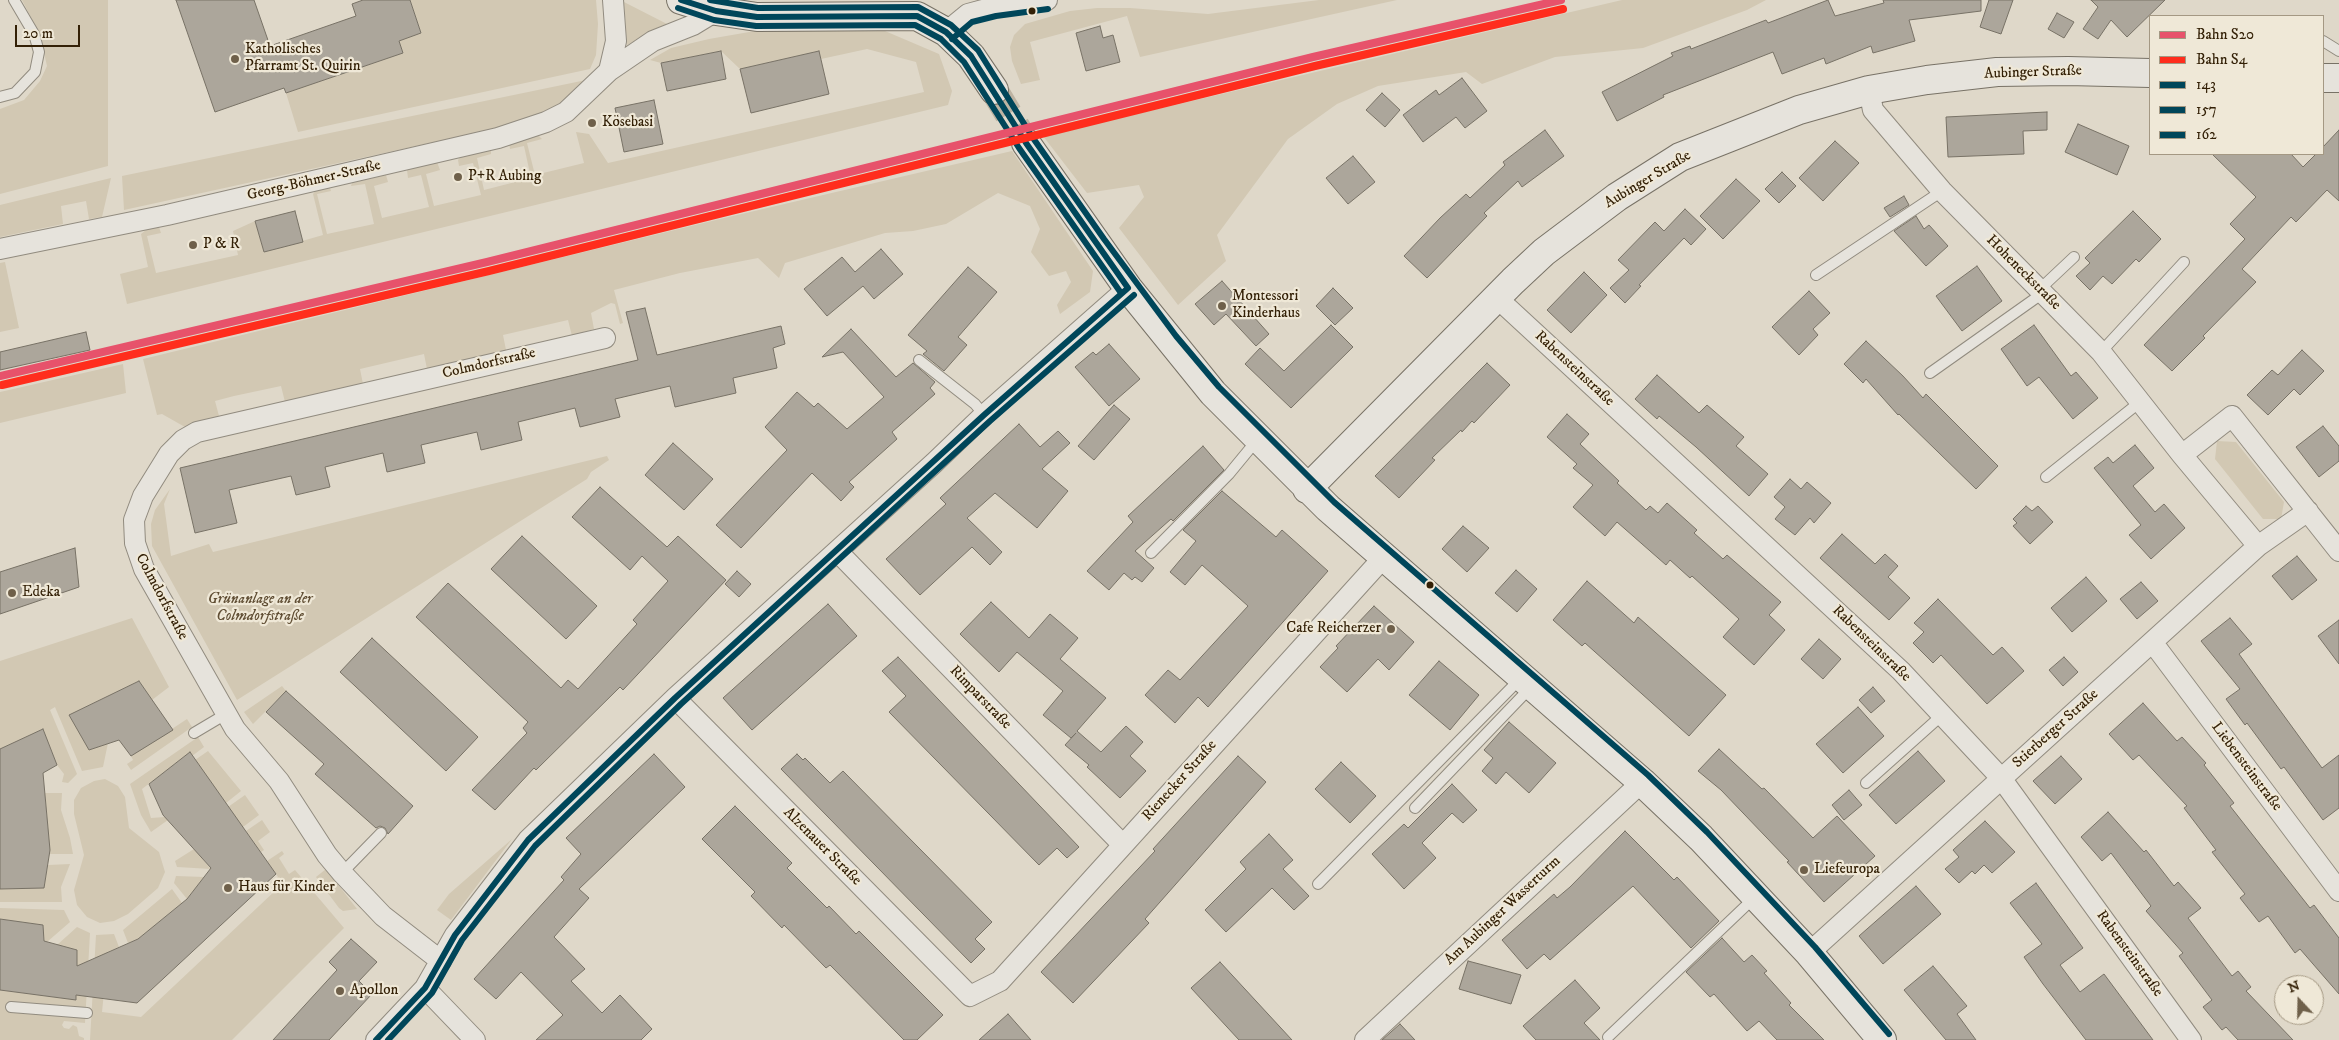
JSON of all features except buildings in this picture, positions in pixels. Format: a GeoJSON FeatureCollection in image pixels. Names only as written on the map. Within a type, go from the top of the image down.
{"type":"FeatureCollection","features":[{"type":"Feature","properties":{"kind":"main road"},"geometry":{"type":"LineString","coordinates":[[681,0],[716,11],[757,17],[917,16],[946,32],[971,56],[994,90]]}},
{"type":"Feature","properties":{"kind":"main road","name":"Aubinger Straße"},"geometry":{"type":"LineString","coordinates":[[1307,489],[1496,298],[1552,245],[1616,197],[1680,158],[1799,110],[1869,90],[1927,80],[1997,72],[2149,72]]}},
{"type":"Feature","properties":{"kind":"main road"},"geometry":{"type":"LineString","coordinates":[[2324,78],[2339,78]]}},
{"type":"Feature","properties":{"kind":"main road"},"geometry":{"type":"LineString","coordinates":[[1026,144],[1128,288],[1212,394],[1307,489],[1383,558],[1642,782],[1757,895],[1809,953],[1882,1040]]}},
{"type":"Feature","properties":{"kind":"street"},"geometry":{"type":"LineString","coordinates":[[609,71],[616,41],[614,0]]}},
{"type":"Feature","properties":{"kind":"street"},"geometry":{"type":"LineString","coordinates":[[946,32],[968,14],[994,7],[1047,0]]}},
{"type":"Feature","properties":{"kind":"street","name":"Georg-Böhmer-Straße"},"geometry":{"type":"LineString","coordinates":[[0,248],[167,215],[498,138],[546,122],[566,112],[609,71],[653,41],[693,25],[716,11]]}},
{"type":"Feature","properties":{"kind":"street","name":"Hoheneckstraße"},"geometry":{"type":"LineString","coordinates":[[1869,90],[1873,110],[1942,191],[2101,352],[2182,455],[2258,546]]}},
{"type":"Feature","properties":{"kind":"street"},"geometry":{"type":"LineString","coordinates":[[376,1040],[425,988],[455,935],[528,840],[675,698],[838,551],[984,415],[1128,288]]}},
{"type":"Feature","properties":{"kind":"street","name":"Rabensteinstraße"},"geometry":{"type":"LineString","coordinates":[[1496,298],[1901,671],[1941,716],[2001,778],[2191,1040]]}},
{"type":"Feature","properties":{"kind":"street","name":"Colmdorfstraße"},"geometry":{"type":"LineString","coordinates":[[441,961],[383,916],[342,873],[327,855],[288,794],[246,743],[226,714],[144,569],[134,543],[134,520],[137,508],[142,496],[173,449],[190,436],[210,427],[605,338]]}},
{"type":"Feature","properties":{"kind":"street"},"geometry":{"type":"LineString","coordinates":[[2182,455],[2232,416],[2339,551]]}},
{"type":"Feature","properties":{"kind":"street","name":"Stierberger Straße"},"geometry":{"type":"LineString","coordinates":[[1809,953],[2258,546],[2308,511]]}},
{"type":"Feature","properties":{"kind":"street","name":"Rimparstraße"},"geometry":{"type":"LineString","coordinates":[[838,551],[1122,844]]}},
{"type":"Feature","properties":{"kind":"street","name":"Rienecker Straße"},"geometry":{"type":"LineString","coordinates":[[970,996],[1000,981],[1122,844],[1383,558]]}},
{"type":"Feature","properties":{"kind":"street","name":"Liebensteinstraße"},"geometry":{"type":"LineString","coordinates":[[2153,643],[2339,891]]}},
{"type":"Feature","properties":{"kind":"street","name":"Alzenauer Straße"},"geometry":{"type":"LineString","coordinates":[[675,698],[970,996]]}},
{"type":"Feature","properties":{"kind":"street","name":"Am Aubinger Wasserturm"},"geometry":{"type":"LineString","coordinates":[[1365,1040],[1642,782]]}},
{"type":"Feature","properties":{"kind":"street"},"geometry":{"type":"LineString","coordinates":[[425,988],[475,1040]]}},
{"type":"Feature","properties":{"kind":"lane"},"geometry":{"type":"LineString","coordinates":[[0,97],[16,93],[35,72],[39,52],[34,34],[14,0]]}},
{"type":"Feature","properties":{"kind":"lane"},"geometry":{"type":"LineString","coordinates":[[2324,42],[2339,51]]}},
{"type":"Feature","properties":{"kind":"lane"},"geometry":{"type":"LineString","coordinates":[[1816,275],[1942,191]]}},
{"type":"Feature","properties":{"kind":"lane"},"geometry":{"type":"LineString","coordinates":[[1930,373],[2042,291],[2074,257]]}},
{"type":"Feature","properties":{"kind":"lane"},"geometry":{"type":"LineString","coordinates":[[2101,352],[2184,262]]}},
{"type":"Feature","properties":{"kind":"lane"},"geometry":{"type":"LineString","coordinates":[[919,360],[975,404],[984,415]]}},
{"type":"Feature","properties":{"kind":"lane"},"geometry":{"type":"LineString","coordinates":[[2046,477],[2140,402]]}},
{"type":"Feature","properties":{"kind":"lane"},"geometry":{"type":"LineString","coordinates":[[1151,553],[1230,474],[1257,440]]}},
{"type":"Feature","properties":{"kind":"lane"},"geometry":{"type":"LineString","coordinates":[[1415,808],[1526,683]]}},
{"type":"Feature","properties":{"kind":"lane"},"geometry":{"type":"LineString","coordinates":[[1318,884],[1526,683]]}},
{"type":"Feature","properties":{"kind":"lane"},"geometry":{"type":"LineString","coordinates":[[194,733],[226,714]]}},
{"type":"Feature","properties":{"kind":"lane"},"geometry":{"type":"LineString","coordinates":[[1866,783],[1941,716]]}},
{"type":"Feature","properties":{"kind":"lane"},"geometry":{"type":"LineString","coordinates":[[342,873],[381,833]]}},
{"type":"Feature","properties":{"kind":"lane"},"geometry":{"type":"LineString","coordinates":[[1608,1037],[1757,895]]}},
{"type":"Feature","properties":{"kind":"lane"},"geometry":{"type":"LineString","coordinates":[[11,1007],[87,1013]]}},
{"type":"Feature","properties":{"kind":"green space"},"geometry":{"type":"Polygon","coordinates":[[[22,0],[108,0],[108,166],[0,194],[0,109],[24,100],[40,81],[47,66],[40,35],[22,0]]]}},
{"type":"Feature","properties":{"kind":"green space"},"geometry":{"type":"Polygon","coordinates":[[[410,0],[596,0],[598,24],[596,55],[590,69],[298,132],[286,93],[403,53],[399,41],[421,33],[410,0]]]}},
{"type":"Feature","properties":{"kind":"green space"},"geometry":{"type":"Polygon","coordinates":[[[1319,0],[1397,0],[1140,57],[1127,16],[1030,42],[1040,80],[1021,84],[1012,61],[1010,47],[1014,35],[1025,24],[1070,11],[1097,8],[1130,8],[1208,14],[1319,0]]]}},
{"type":"Feature","properties":{"kind":"green space"},"geometry":{"type":"Polygon","coordinates":[[[1622,0],[1766,0],[1747,10],[1643,48],[1555,57],[1482,84],[1466,72],[1378,86],[1337,104],[1288,139],[1217,235],[1226,261],[1178,305],[1119,228],[1144,197],[1139,185],[1087,193],[1043,136],[1622,0]]]}},
{"type":"Feature","properties":{"kind":"green space"},"geometry":{"type":"Polygon","coordinates":[[[624,2],[669,25],[627,45],[624,2]]]}},
{"type":"Feature","properties":{"kind":"green space"},"geometry":{"type":"Polygon","coordinates":[[[755,31],[885,31],[939,54],[952,91],[948,105],[127,304],[120,274],[148,267],[141,234],[146,230],[159,227],[161,233],[147,236],[156,273],[238,255],[233,231],[255,221],[264,252],[323,235],[313,194],[316,190],[330,188],[331,191],[317,194],[327,234],[374,224],[365,184],[351,186],[352,183],[386,175],[388,182],[374,186],[382,218],[429,207],[421,175],[408,178],[407,170],[437,162],[440,170],[426,174],[434,206],[481,195],[473,163],[459,166],[458,160],[461,156],[491,149],[491,154],[477,158],[484,190],[531,178],[524,146],[510,149],[509,143],[532,136],[539,136],[542,139],[527,143],[535,175],[584,163],[576,132],[589,134],[608,163],[924,92],[916,62],[867,49],[821,59],[819,51],[740,69],[721,51],[661,63],[650,60],[671,48],[755,31]]]}},
{"type":"Feature","properties":{"kind":"green space"},"geometry":{"type":"Polygon","coordinates":[[[591,79],[568,101],[512,125],[124,210],[122,176],[591,79]]]}},
{"type":"Feature","properties":{"kind":"green space"},"geometry":{"type":"Polygon","coordinates":[[[1012,151],[1093,271],[1090,292],[1060,314],[1057,305],[1071,282],[1066,271],[1049,276],[1031,252],[1040,229],[1030,206],[998,193],[946,224],[913,231],[885,233],[785,263],[779,278],[758,258],[680,273],[614,290],[623,323],[620,324],[615,304],[611,303],[591,313],[594,329],[572,336],[568,320],[503,335],[506,350],[427,369],[424,354],[360,369],[363,384],[285,402],[281,386],[234,396],[215,401],[219,416],[185,427],[162,414],[157,415],[143,359],[720,219],[1012,151]]]}},
{"type":"Feature","properties":{"kind":"green space"},"geometry":{"type":"Polygon","coordinates":[[[111,178],[102,217],[89,219],[86,201],[61,206],[63,224],[0,237],[0,205],[111,178]]]}},
{"type":"Feature","properties":{"kind":"green space"},"geometry":{"type":"Polygon","coordinates":[[[5,262],[19,328],[0,332],[0,263],[5,262]]]}},
{"type":"Feature","properties":{"kind":"green space"},"geometry":{"type":"Polygon","coordinates":[[[123,364],[126,393],[0,423],[0,392],[123,364]]]}},
{"type":"Feature","properties":{"kind":"green space"},"geometry":{"type":"Polygon","coordinates":[[[2217,441],[2236,442],[2284,502],[2281,519],[2263,519],[2215,459],[2217,441]]]}},
{"type":"Feature","properties":{"kind":"green space","name":"Grünanlage an der Colmdorfstraße"},"geometry":{"type":"Polygon","coordinates":[[[607,456],[609,460],[591,472],[587,479],[237,700],[152,546],[151,524],[155,510],[170,489],[164,504],[171,556],[209,544],[213,552],[607,456]]]}},
{"type":"Feature","properties":{"kind":"green space"},"geometry":{"type":"Polygon","coordinates":[[[132,618],[169,687],[152,700],[139,681],[69,715],[89,750],[108,743],[103,767],[82,771],[55,707],[50,710],[77,774],[68,783],[62,782],[64,774],[57,765],[43,729],[0,749],[0,661],[132,618]]]}},
{"type":"Feature","properties":{"kind":"green space"},"geometry":{"type":"Polygon","coordinates":[[[282,686],[286,691],[253,724],[244,712],[282,686]]]}},
{"type":"Feature","properties":{"kind":"green space"},"geometry":{"type":"Polygon","coordinates":[[[187,719],[192,727],[131,770],[127,764],[133,760],[131,756],[187,719]]]}},
{"type":"Feature","properties":{"kind":"green space"},"geometry":{"type":"Polygon","coordinates":[[[198,737],[204,747],[192,756],[189,753],[142,789],[151,818],[165,817],[168,820],[151,832],[141,815],[130,784],[198,737]]]}},
{"type":"Feature","properties":{"kind":"green space"},"geometry":{"type":"Polygon","coordinates":[[[208,751],[241,791],[226,803],[195,760],[208,751]]]}},
{"type":"Feature","properties":{"kind":"green space"},"geometry":{"type":"Polygon","coordinates":[[[105,779],[118,786],[125,797],[129,828],[159,852],[165,872],[158,888],[128,914],[114,921],[100,923],[87,917],[77,905],[74,890],[84,855],[74,814],[74,800],[81,788],[94,781],[105,779]]]}},
{"type":"Feature","properties":{"kind":"green space"},"geometry":{"type":"Polygon","coordinates":[[[45,793],[62,793],[61,810],[73,854],[49,854],[45,793]]]}},
{"type":"Feature","properties":{"kind":"green space"},"geometry":{"type":"Polygon","coordinates":[[[245,795],[259,815],[243,827],[228,807],[245,795]]]}},
{"type":"Feature","properties":{"kind":"green space"},"geometry":{"type":"Polygon","coordinates":[[[262,820],[270,832],[258,841],[264,850],[261,852],[246,831],[262,820]]]}},
{"type":"Feature","properties":{"kind":"green space"},"geometry":{"type":"Polygon","coordinates":[[[512,839],[451,920],[437,910],[449,894],[512,839]]]}},
{"type":"Feature","properties":{"kind":"green space"},"geometry":{"type":"Polygon","coordinates":[[[194,849],[211,869],[177,867],[175,861],[194,849]]]}},
{"type":"Feature","properties":{"kind":"green space"},"geometry":{"type":"Polygon","coordinates":[[[282,851],[284,854],[279,858],[289,874],[295,870],[344,928],[232,1040],[90,1040],[96,935],[114,934],[119,947],[108,952],[102,1012],[141,1017],[276,890],[270,884],[278,877],[267,861],[282,851]]]}},
{"type":"Feature","properties":{"kind":"green space"},"geometry":{"type":"Polygon","coordinates":[[[70,864],[61,887],[62,902],[0,902],[0,889],[44,888],[48,865],[70,864]]]}},
{"type":"Feature","properties":{"kind":"green space"},"geometry":{"type":"Polygon","coordinates":[[[326,869],[357,909],[343,911],[339,908],[316,877],[326,869]]]}},
{"type":"Feature","properties":{"kind":"green space"},"geometry":{"type":"Polygon","coordinates":[[[176,876],[204,877],[187,899],[174,883],[176,876]]]}},
{"type":"Feature","properties":{"kind":"green space"},"geometry":{"type":"Polygon","coordinates":[[[172,889],[182,903],[138,939],[128,943],[123,930],[172,889]]]}},
{"type":"Feature","properties":{"kind":"green space"},"geometry":{"type":"Polygon","coordinates":[[[0,908],[64,910],[70,922],[47,942],[44,941],[43,925],[0,919],[0,908]]]}},
{"type":"Feature","properties":{"kind":"green space"},"geometry":{"type":"Polygon","coordinates":[[[77,927],[90,933],[85,1023],[64,1021],[62,1025],[64,1028],[69,1029],[73,1025],[77,1027],[79,1036],[84,1038],[84,1040],[0,1040],[0,990],[76,1000],[77,950],[57,945],[77,927]]]}},
{"type":"Feature","properties":{"kind":"tunnel"},"geometry":{"type":"LineString","coordinates":[[994,90],[1026,143]]}},
{"type":"Feature","properties":{"kind":"rail line","name":"S20"},"geometry":{"type":"LineString","coordinates":[[0,376],[487,262],[1313,57],[1561,0]]}},
{"type":"Feature","properties":{"kind":"rail line","name":"S4"},"geometry":{"type":"LineString","coordinates":[[2,385],[489,271],[1315,66],[1563,9]]}},
{"type":"Feature","properties":{"kind":"transit line","name":"143"},"geometry":{"type":"LineString","coordinates":[[681,0],[716,11],[757,17],[917,16],[946,32],[971,56],[1026,143],[1128,288]]}},
{"type":"Feature","properties":{"kind":"transit line","name":"162"},"geometry":{"type":"LineString","coordinates":[[710,0],[758,8],[918,7],[951,25],[978,50],[1033,138],[1104,239],[1176,336],[1219,387],[1334,502],[1648,775],[1707,832],[1815,947],[1889,1034]]}},
{"type":"Feature","properties":{"kind":"transit line","name":"157"},"geometry":{"type":"LineString","coordinates":[[678,8],[714,20],[756,26],[915,25],[941,39],[964,62],[1019,148],[1121,293]]}},
{"type":"Feature","properties":{"kind":"transit line","name":"157"},"geometry":{"type":"LineString","coordinates":[[952,39],[972,22],[996,16],[1048,9]]}},
{"type":"Feature","properties":{"kind":"transit line","name":"143"},"geometry":{"type":"LineString","coordinates":[[376,1040],[425,988],[455,935],[528,840],[675,698],[984,415],[1128,288]]}},
{"type":"Feature","properties":{"kind":"transit line","name":"157"},"geometry":{"type":"LineString","coordinates":[[388,1040],[432,993],[462,940],[535,846],[681,704],[990,421],[1134,295]]}},
{"type":"Feature","properties":{"kind":"place","name":"Katholisches Pfarramt St. Quirin"},"geometry":{"type":"Point","coordinates":[235,59]}},
{"type":"Feature","properties":{"kind":"place","name":"Kösebasi"},"geometry":{"type":"Point","coordinates":[592,123]}},
{"type":"Feature","properties":{"kind":"place","name":"P+R Aubing"},"geometry":{"type":"Point","coordinates":[458,177]}},
{"type":"Feature","properties":{"kind":"place","name":"P & R"},"geometry":{"type":"Point","coordinates":[193,245]}},
{"type":"Feature","properties":{"kind":"place","name":"Montessori Kinderhaus"},"geometry":{"type":"Point","coordinates":[1222,306]}},
{"type":"Feature","properties":{"kind":"place","name":"Edeka"},"geometry":{"type":"Point","coordinates":[12,593]}},
{"type":"Feature","properties":{"kind":"place","name":"Cafe Reicherzer"},"geometry":{"type":"Point","coordinates":[1391,629]}},
{"type":"Feature","properties":{"kind":"place","name":"Liefeuropa"},"geometry":{"type":"Point","coordinates":[1804,870]}},
{"type":"Feature","properties":{"kind":"place","name":"Haus für Kinder"},"geometry":{"type":"Point","coordinates":[228,888]}},
{"type":"Feature","properties":{"kind":"place","name":"Apollon"},"geometry":{"type":"Point","coordinates":[340,991]}}]}
